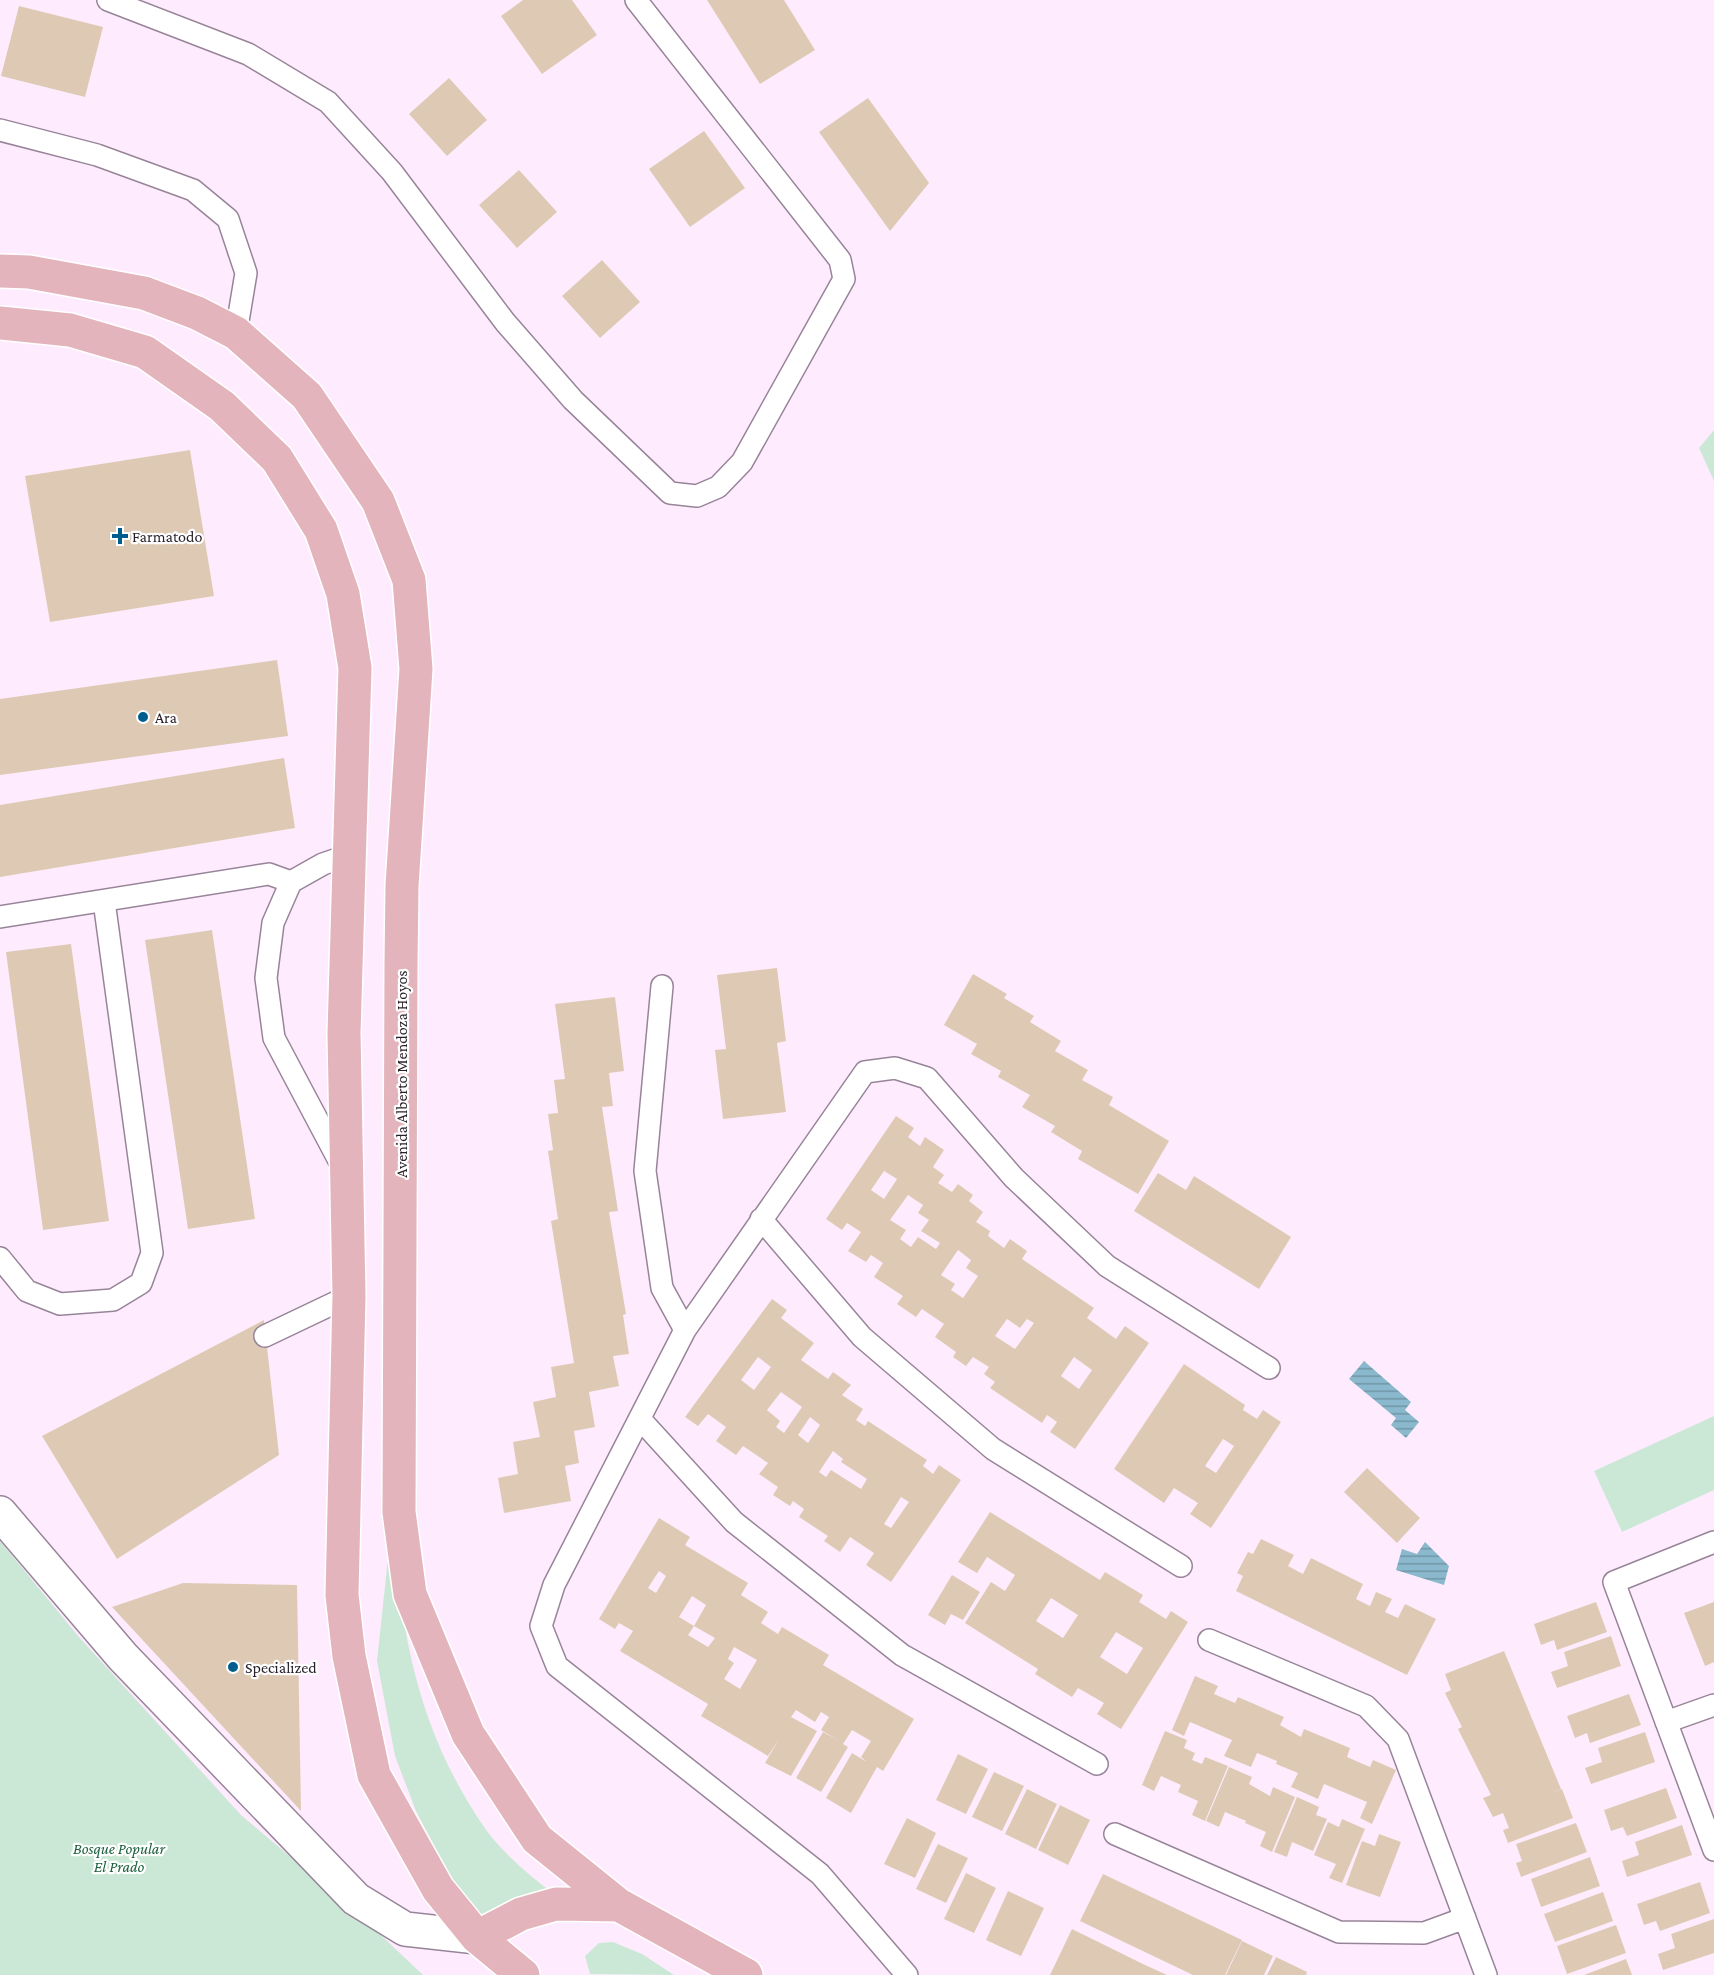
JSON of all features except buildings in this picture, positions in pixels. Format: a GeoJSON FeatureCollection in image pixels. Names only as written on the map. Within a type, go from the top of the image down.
{"type":"FeatureCollection","features":[{"type":"Feature","properties":{"kind":"main road","name":"Avenida Alberto Mendoza Hoyos"},"geometry":{"type":"LineString","coordinates":[[0,271],[28,272],[144,293],[197,313],[236,333],[307,396],[378,501],[409,580],[416,669],[402,886],[399,1512],[410,1593],[468,1734],[537,1839],[620,1905],[746,1975]]}},
{"type":"Feature","properties":{"kind":"main road"},"geometry":{"type":"LineString","coordinates":[[0,323],[70,330],[145,352],[222,406],[277,459],[321,530],[343,594],[355,668],[345,1033],[349,1296],[342,1595],[349,1656],[374,1775],[438,1889],[477,1937],[523,1975]]}},
{"type":"Feature","properties":{"kind":"main road"},"geometry":{"type":"LineString","coordinates":[[477,1937],[521,1914],[556,1904],[620,1905]]}},
{"type":"Feature","properties":{"kind":"street"},"geometry":{"type":"LineString","coordinates":[[0,1513],[123,1657],[356,1899],[405,1929],[477,1937]]}},
{"type":"Feature","properties":{"kind":"lane"},"geometry":{"type":"LineString","coordinates":[[108,0],[131,4],[248,54],[328,102],[392,171],[504,322],[573,400],[670,493],[697,496],[718,487],[742,462],[844,279],[840,260],[636,0]]}},
{"type":"Feature","properties":{"kind":"lane"},"geometry":{"type":"LineString","coordinates":[[0,130],[97,155],[193,190],[228,219],[246,273],[236,333]]}},
{"type":"Feature","properties":{"kind":"lane"},"geometry":{"type":"LineString","coordinates":[[348,1177],[274,1038],[266,978],[273,923],[291,882],[322,864],[349,855]]}},
{"type":"Feature","properties":{"kind":"lane"},"geometry":{"type":"LineString","coordinates":[[0,917],[269,874],[291,882]]}},
{"type":"Feature","properties":{"kind":"lane"},"geometry":{"type":"LineString","coordinates":[[0,1258],[27,1291],[60,1304],[113,1300],[141,1283],[152,1253],[104,901]]}},
{"type":"Feature","properties":{"kind":"lane"},"geometry":{"type":"LineString","coordinates":[[662,986],[645,1171],[662,1288],[685,1330]]}},
{"type":"Feature","properties":{"kind":"lane"},"geometry":{"type":"LineString","coordinates":[[907,1975],[820,1874],[557,1666],[541,1626],[554,1585],[685,1330],[865,1072],[895,1068],[927,1078],[1014,1178],[1107,1266],[1269,1368]]}},
{"type":"Feature","properties":{"kind":"lane"},"geometry":{"type":"LineString","coordinates":[[761,1219],[862,1337],[993,1449],[1181,1566]]}},
{"type":"Feature","properties":{"kind":"lane"},"geometry":{"type":"LineString","coordinates":[[265,1336],[349,1296]]}},
{"type":"Feature","properties":{"kind":"lane"},"geometry":{"type":"LineString","coordinates":[[640,1420],[734,1522],[902,1655],[1097,1764]]}},
{"type":"Feature","properties":{"kind":"lane"},"geometry":{"type":"LineString","coordinates":[[1714,1542],[1614,1582],[1714,1850]]}},
{"type":"Feature","properties":{"kind":"lane"},"geometry":{"type":"LineString","coordinates":[[1209,1640],[1366,1706],[1398,1739],[1486,1975]]}},
{"type":"Feature","properties":{"kind":"lane"},"geometry":{"type":"LineString","coordinates":[[1666,1722],[1714,1705]]}},
{"type":"Feature","properties":{"kind":"lane"},"geometry":{"type":"LineString","coordinates":[[1115,1834],[1339,1932],[1424,1933],[1465,1918]]}},
{"type":"Feature","properties":{"kind":"green space"},"geometry":{"type":"Polygon","coordinates":[[[1714,430],[1714,481],[1699,448],[1714,430]]]}},
{"type":"Feature","properties":{"kind":"green space"},"geometry":{"type":"Polygon","coordinates":[[[1714,1416],[1714,1490],[1622,1532],[1594,1471],[1714,1416]]]}},
{"type":"Feature","properties":{"kind":"green space"},"geometry":{"type":"Polygon","coordinates":[[[393,1511],[406,1635],[426,1712],[441,1750],[459,1787],[489,1834],[515,1862],[554,1894],[485,1925],[447,1871],[416,1811],[395,1756],[377,1661],[393,1511]]]}},
{"type":"Feature","properties":{"kind":"green space","name":"Bosque Popular El Prado"},"geometry":{"type":"Polygon","coordinates":[[[0,1541],[79,1637],[241,1815],[366,1921],[423,1975],[0,1975],[0,1541]]]}},
{"type":"Feature","properties":{"kind":"green space"},"geometry":{"type":"Polygon","coordinates":[[[613,1942],[642,1954],[674,1975],[590,1974],[585,1956],[599,1943],[613,1942]]]}},
{"type":"Feature","properties":{"kind":"water"},"geometry":{"type":"Polygon","coordinates":[[[1364,1361],[1411,1402],[1405,1410],[1419,1422],[1406,1438],[1391,1425],[1396,1418],[1349,1379],[1364,1361]]]}},
{"type":"Feature","properties":{"kind":"water"},"geometry":{"type":"Polygon","coordinates":[[[1425,1542],[1449,1566],[1444,1585],[1396,1570],[1402,1549],[1417,1554],[1425,1542]]]}},
{"type":"Feature","properties":{"kind":"place","name":"Farmatodo"},"geometry":{"type":"Point","coordinates":[120,536]}},
{"type":"Feature","properties":{"kind":"place","name":"Ara"},"geometry":{"type":"Point","coordinates":[143,717]}},
{"type":"Feature","properties":{"kind":"place","name":"Specialized"},"geometry":{"type":"Point","coordinates":[233,1667]}}]}
